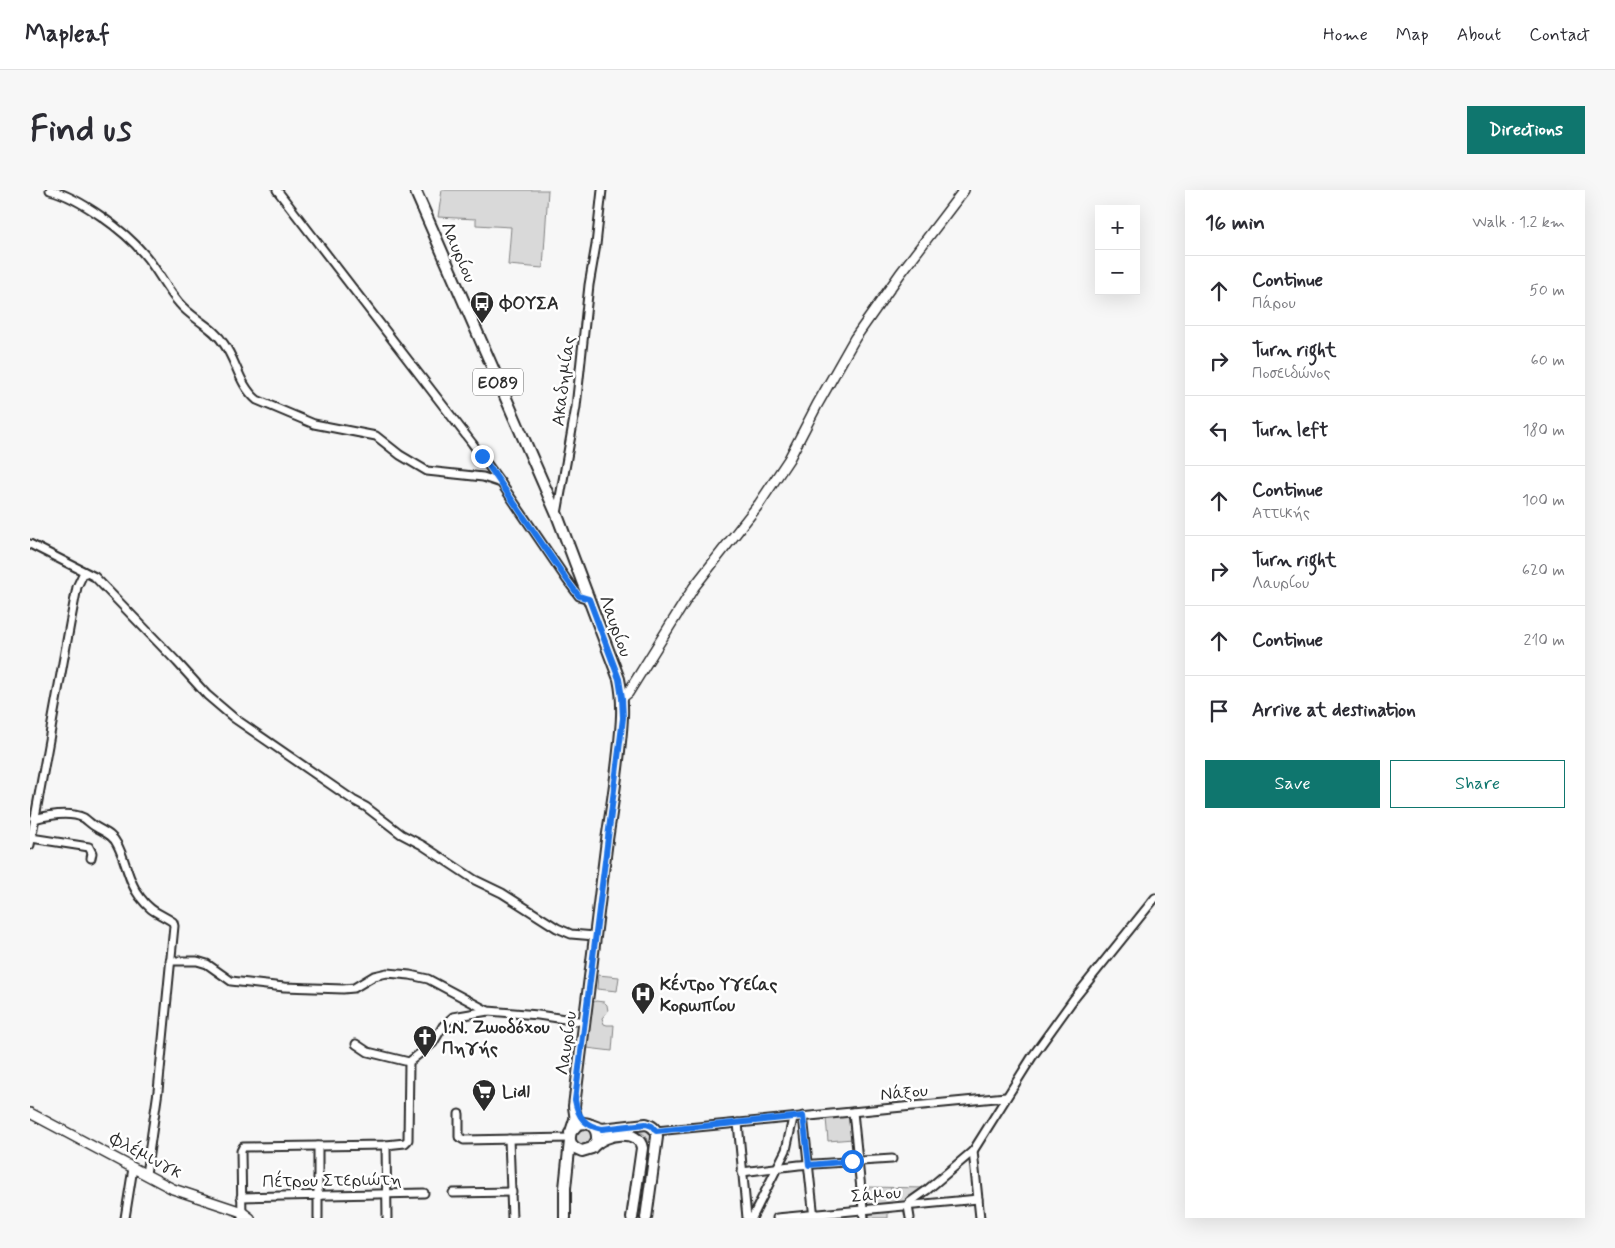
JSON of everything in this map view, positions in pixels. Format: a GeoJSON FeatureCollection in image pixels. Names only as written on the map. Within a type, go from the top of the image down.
{"type":"FeatureCollection","features":[{"type":"Feature","properties":{"kind":"main road","name":"Λαυρίου"},"geometry":{"type":"LineString","coordinates":[[415,190],[557,515],[619,679],[623,718],[575,1100],[575,1119],[570,1138]]}},
{"type":"Feature","properties":{"kind":"main road"},"geometry":{"type":"LineString","coordinates":[[575,1100],[578,1115],[598,1136],[595,1145]]}},
{"type":"Feature","properties":{"kind":"main road"},"geometry":{"type":"LineString","coordinates":[[585,1151],[576,1149],[570,1138],[577,1125],[588,1124],[602,1129],[646,1124],[652,1126],[657,1136],[646,1218]]}},
{"type":"Feature","properties":{"kind":"main road"},"geometry":{"type":"LineString","coordinates":[[567,1162],[573,1154],[589,1150],[603,1138],[628,1136],[636,1138],[642,1148],[632,1218]]}},
{"type":"Feature","properties":{"kind":"main road","name":"ΕΟ89"},"geometry":{"type":"LineString","coordinates":[[565,1218],[570,1138]]}},
{"type":"Feature","properties":{"kind":"street"},"geometry":{"type":"LineString","coordinates":[[50,190],[89,209],[132,241],[144,254],[179,304],[223,342],[241,380],[250,394],[257,400],[314,424],[376,436],[400,455],[428,471],[441,474],[483,477],[501,483]]}},
{"type":"Feature","properties":{"kind":"street"},"geometry":{"type":"LineString","coordinates":[[277,190],[472,443],[579,596],[589,599]]}},
{"type":"Feature","properties":{"kind":"street","name":"Ακαδημίας"},"geometry":{"type":"LineString","coordinates":[[557,515],[576,407],[589,285],[596,245],[602,190]]}},
{"type":"Feature","properties":{"kind":"street"},"geometry":{"type":"LineString","coordinates":[[622,698],[628,693],[694,587],[775,480],[800,440],[817,405],[860,332],[900,274],[964,190]]}},
{"type":"Feature","properties":{"kind":"street"},"geometry":{"type":"LineString","coordinates":[[30,544],[95,578],[207,695],[264,740],[366,808],[401,834],[422,845],[475,880],[502,893],[557,928],[572,934],[595,936]]}},
{"type":"Feature","properties":{"kind":"street"},"geometry":{"type":"LineString","coordinates":[[84,572],[77,587],[31,841],[89,847],[92,858]]}},
{"type":"Feature","properties":{"kind":"street"},"geometry":{"type":"LineString","coordinates":[[34,819],[57,815],[84,818],[114,838],[132,884],[140,898],[157,914],[173,922],[174,932],[158,1091],[146,1174]]}},
{"type":"Feature","properties":{"kind":"street"},"geometry":{"type":"LineString","coordinates":[[910,1218],[908,1206],[910,1202],[973,1151],[1032,1057],[1073,1000],[1155,898]]}},
{"type":"Feature","properties":{"kind":"street"},"geometry":{"type":"LineString","coordinates":[[170,961],[197,961],[207,964],[231,981],[284,987],[354,988],[374,976],[387,973],[410,975],[428,979],[488,1010]]}},
{"type":"Feature","properties":{"kind":"street"},"geometry":{"type":"LineString","coordinates":[[409,1062],[433,1043],[443,1026],[453,1017],[488,1010],[585,1022]]}},
{"type":"Feature","properties":{"kind":"street"},"geometry":{"type":"LineString","coordinates":[[356,1044],[368,1052],[409,1062]]}},
{"type":"Feature","properties":{"kind":"street"},"geometry":{"type":"LineString","coordinates":[[242,1215],[241,1151],[243,1147],[386,1145],[405,1143],[408,1140],[409,1062]]}},
{"type":"Feature","properties":{"kind":"street","name":"Νάξου"},"geometry":{"type":"LineString","coordinates":[[656,1131],[1006,1098]]}},
{"type":"Feature","properties":{"kind":"street"},"geometry":{"type":"LineString","coordinates":[[853,1112],[864,1218]]}},
{"type":"Feature","properties":{"kind":"street","name":"Φλέμινγκ"},"geometry":{"type":"LineString","coordinates":[[30,1113],[179,1191],[250,1218]]}},
{"type":"Feature","properties":{"kind":"street"},"geometry":{"type":"LineString","coordinates":[[459,1114],[459,1138],[461,1139],[570,1138]]}},
{"type":"Feature","properties":{"kind":"street"},"geometry":{"type":"LineString","coordinates":[[803,1116],[814,1216]]}},
{"type":"Feature","properties":{"kind":"street"},"geometry":{"type":"LineString","coordinates":[[752,1218],[786,1150],[792,1118]]}},
{"type":"Feature","properties":{"kind":"street"},"geometry":{"type":"LineString","coordinates":[[738,1123],[747,1218]]}},
{"type":"Feature","properties":{"kind":"street"},"geometry":{"type":"LineString","coordinates":[[509,1139],[512,1218]]}},
{"type":"Feature","properties":{"kind":"street"},"geometry":{"type":"LineString","coordinates":[[386,1145],[387,1218]]}},
{"type":"Feature","properties":{"kind":"street"},"geometry":{"type":"LineString","coordinates":[[318,1146],[318,1218]]}},
{"type":"Feature","properties":{"kind":"street"},"geometry":{"type":"LineString","coordinates":[[973,1151],[980,1218]]}},
{"type":"Feature","properties":{"kind":"street"},"geometry":{"type":"LineString","coordinates":[[742,1172],[892,1158]]}},
{"type":"Feature","properties":{"kind":"street"},"geometry":{"type":"LineString","coordinates":[[125,1218],[133,1168]]}},
{"type":"Feature","properties":{"kind":"street"},"geometry":{"type":"LineString","coordinates":[[453,1193],[512,1192]]}},
{"type":"Feature","properties":{"kind":"street","name":"Πέτρου Στεριώτη"},"geometry":{"type":"LineString","coordinates":[[241,1197],[424,1193]]}},
{"type":"Feature","properties":{"kind":"street","name":"Σάμου"},"geometry":{"type":"LineString","coordinates":[[777,1218],[978,1199]]}},
{"type":"Feature","properties":{"kind":"shaded area"},"geometry":{"type":"Polygon","coordinates":[[[442,190],[548,190],[543,268],[508,265],[511,227],[476,225],[476,219],[438,217],[442,190]]]}},
{"type":"Feature","properties":{"kind":"shaded area"},"geometry":{"type":"Polygon","coordinates":[[[598,975],[619,977],[617,991],[597,989],[598,975]]]}},
{"type":"Feature","properties":{"kind":"shaded area"},"geometry":{"type":"Polygon","coordinates":[[[596,1001],[604,1002],[607,1005],[608,1011],[602,1018],[604,1024],[614,1025],[612,1051],[587,1048],[592,1003],[596,1001]]]}},
{"type":"Feature","properties":{"kind":"shaded area"},"geometry":{"type":"Polygon","coordinates":[[[851,1116],[853,1139],[828,1141],[826,1118],[851,1116]]]}},
{"type":"Feature","properties":{"kind":"shaded area"},"geometry":{"type":"Polygon","coordinates":[[[586,1125],[595,1136],[586,1148],[576,1145],[573,1131],[586,1125]]]}},
{"type":"Feature","properties":{"kind":"shaded area"},"geometry":{"type":"Polygon","coordinates":[[[649,1130],[653,1134],[643,1218],[635,1218],[647,1141],[646,1136],[638,1133],[602,1136],[601,1132],[649,1130]]]}},
{"type":"Feature","properties":{"kind":"shaded area"},"geometry":{"type":"Polygon","coordinates":[[[866,1187],[926,1188],[902,1204],[868,1208],[866,1187]]]}},
{"type":"Feature","properties":{"kind":"shaded area"},"geometry":{"type":"Polygon","coordinates":[[[888,1212],[888,1218],[870,1218],[869,1214],[888,1212]]]}},
{"type":"Feature","properties":{"kind":"place","name":"ΦΟΥΣΑ"},"geometry":{"type":"Point","coordinates":[482,324]}},
{"type":"Feature","properties":{"kind":"place","name":"Κέντρο Υγείας Κορωπίου"},"geometry":{"type":"Point","coordinates":[643,1015]}},
{"type":"Feature","properties":{"kind":"place","name":"Ι.Ν. Ζωοδόχου Πηγής"},"geometry":{"type":"Point","coordinates":[425,1058]}},
{"type":"Feature","properties":{"kind":"place","name":"Lidl"},"geometry":{"type":"Point","coordinates":[484,1112]}},
{"type":"Feature","properties":{"kind":"route"},"geometry":{"type":"LineString","coordinates":[[482,456],[567,580],[579,596],[589,599],[621,689],[623,718],[575,1100],[578,1115],[585,1123],[596,1128],[646,1124],[652,1126],[656,1131],[803,1116],[809,1165],[852,1161]]}}]}
